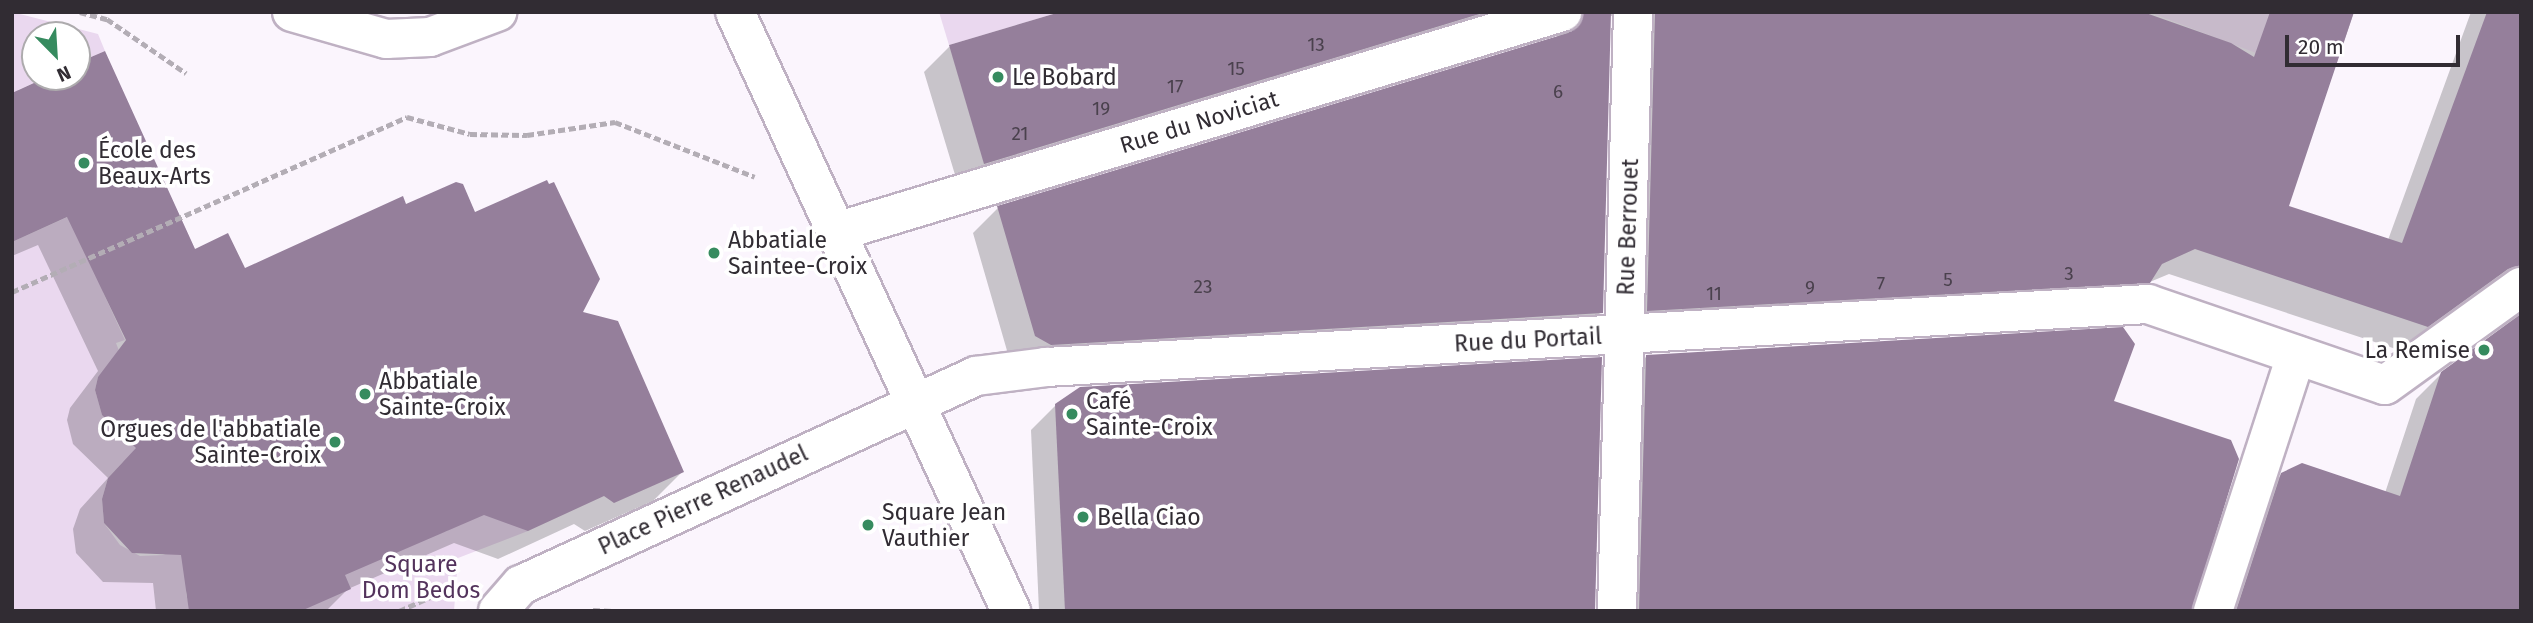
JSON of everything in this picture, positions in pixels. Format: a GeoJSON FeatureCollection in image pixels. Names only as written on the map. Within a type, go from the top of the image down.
{"type":"FeatureCollection","features":[{"type":"Feature","properties":{"kind":"street"},"geometry":{"type":"LineString","coordinates":[[292,12],[386,39],[430,37],[486,17]]}},
{"type":"Feature","properties":{"kind":"street"},"geometry":{"type":"LineString","coordinates":[[735,12],[1012,611]]}},
{"type":"Feature","properties":{"kind":"street","name":"Rue du Noviciat"},"geometry":{"type":"LineString","coordinates":[[836,232],[1562,12]]}},
{"type":"Feature","properties":{"kind":"street","name":"Rue Berrouet"},"geometry":{"type":"LineString","coordinates":[[1617,611],[1633,12]]}},
{"type":"Feature","properties":{"kind":"street"},"geometry":{"type":"LineString","coordinates":[[2213,611],[2296,355],[2385,385],[2521,287]]}},
{"type":"Feature","properties":{"kind":"street","name":"Rue du Portail"},"geometry":{"type":"LineString","coordinates":[[914,401],[976,376],[1046,367],[2148,304],[2296,355]]}},
{"type":"Feature","properties":{"kind":"street","name":"Place Pierre Renaudel"},"geometry":{"type":"LineString","coordinates":[[498,610],[521,585],[914,401]]}},
{"type":"Feature","properties":{"kind":"path"},"geometry":{"type":"LineString","coordinates":[[80,12],[107,19],[186,73]]}},
{"type":"Feature","properties":{"kind":"path"},"geometry":{"type":"LineString","coordinates":[[12,292],[407,117],[470,134],[527,135],[615,122],[761,180],[804,161]]}},
{"type":"Feature","properties":{"kind":"shaded area"},"geometry":{"type":"Polygon","coordinates":[[[2149,12],[2270,12],[2256,53],[2149,12]]]}},
{"type":"Feature","properties":{"kind":"green space"},"geometry":{"type":"Polygon","coordinates":[[[12,12],[47,21],[21,21],[21,89],[18,90],[12,114],[12,12]]]}},
{"type":"Feature","properties":{"kind":"green space"},"geometry":{"type":"Polygon","coordinates":[[[939,12],[1060,12],[949,45],[939,12]]]}},
{"type":"Feature","properties":{"kind":"green space"},"geometry":{"type":"Polygon","coordinates":[[[91,32],[98,34],[105,51],[91,57],[91,32]]]}},
{"type":"Feature","properties":{"kind":"green space"},"geometry":{"type":"Polygon","coordinates":[[[169,193],[195,249],[103,292],[125,340],[116,343],[121,356],[98,377],[95,390],[102,415],[147,450],[123,462],[108,478],[102,499],[104,523],[120,545],[140,556],[163,555],[194,544],[186,594],[191,611],[12,611],[12,242],[83,210],[91,228],[169,193]]]}},
{"type":"Feature","properties":{"kind":"green space","name":"Square Dom Bedos"},"geometry":{"type":"Polygon","coordinates":[[[498,490],[530,524],[528,531],[458,558],[454,611],[301,611],[339,561],[447,531],[498,490]]]}},
{"type":"Feature","properties":{"kind":"building"},"geometry":{"type":"Polygon","coordinates":[[[1060,12],[1486,12],[984,164],[949,45],[1060,12]]]}},
{"type":"Feature","properties":{"kind":"building"},"geometry":{"type":"Polygon","coordinates":[[[1583,12],[1611,12],[1603,313],[1051,345],[1035,336],[997,206],[1568,33],[1578,26],[1583,12]]]}},
{"type":"Feature","properties":{"kind":"building"},"geometry":{"type":"Polygon","coordinates":[[[1655,12],[2143,12],[2231,43],[2254,57],[2270,12],[2354,12],[2289,206],[2402,243],[2487,12],[2521,12],[2521,265],[2508,269],[2428,327],[2195,249],[2162,264],[2150,283],[1647,311],[1655,12]]]}},
{"type":"Feature","properties":{"kind":"building","name":"Abbatiale Sainte-Croix"},"geometry":{"type":"Polygon","coordinates":[[[105,51],[195,249],[228,233],[245,268],[403,196],[406,204],[456,182],[463,184],[475,212],[547,180],[549,184],[554,182],[600,279],[583,312],[618,321],[684,472],[614,503],[604,496],[528,531],[484,515],[345,575],[351,589],[301,611],[189,611],[181,555],[132,553],[104,523],[102,499],[108,478],[136,448],[102,415],[95,390],[98,377],[126,340],[67,217],[12,242],[12,93],[21,89],[21,91],[91,91],[91,57],[105,51]]]}},
{"type":"Feature","properties":{"kind":"building"},"geometry":{"type":"Polygon","coordinates":[[[2521,314],[2521,611],[2236,611],[2281,473],[2302,463],[2400,496],[2441,372],[2521,314]]]}},
{"type":"Feature","properties":{"kind":"building"},"geometry":{"type":"Polygon","coordinates":[[[2123,327],[2135,344],[2114,401],[2231,440],[2239,459],[2192,611],[1639,611],[1646,355],[2123,327]]]}},
{"type":"Feature","properties":{"kind":"building"},"geometry":{"type":"Polygon","coordinates":[[[1602,357],[1595,611],[1065,611],[1055,404],[1080,387],[1602,357]]]}},
{"type":"Feature","properties":{"kind":"place","name":"Le Bobard"},"geometry":{"type":"Point","coordinates":[998,77]}},
{"type":"Feature","properties":{"kind":"place","name":"École des Beaux-Arts"},"geometry":{"type":"Point","coordinates":[84,163]}},
{"type":"Feature","properties":{"kind":"place","name":"Abbatiale Saintee-Croix"},"geometry":{"type":"Point","coordinates":[714,253]}},
{"type":"Feature","properties":{"kind":"place","name":"La Remise"},"geometry":{"type":"Point","coordinates":[2484,350]}},
{"type":"Feature","properties":{"kind":"place","name":"Abbatiale Sainte-Croix"},"geometry":{"type":"Point","coordinates":[365,394]}},
{"type":"Feature","properties":{"kind":"place","name":"Café Sainte-Croix"},"geometry":{"type":"Point","coordinates":[1072,414]}},
{"type":"Feature","properties":{"kind":"place","name":"Orgues de l'abbatiale Sainte-Croix"},"geometry":{"type":"Point","coordinates":[335,442]}},
{"type":"Feature","properties":{"kind":"place","name":"Bella Ciao"},"geometry":{"type":"Point","coordinates":[1083,517]}},
{"type":"Feature","properties":{"kind":"place","name":"Square Jean Vauthier"},"geometry":{"type":"Point","coordinates":[868,525]}}]}
